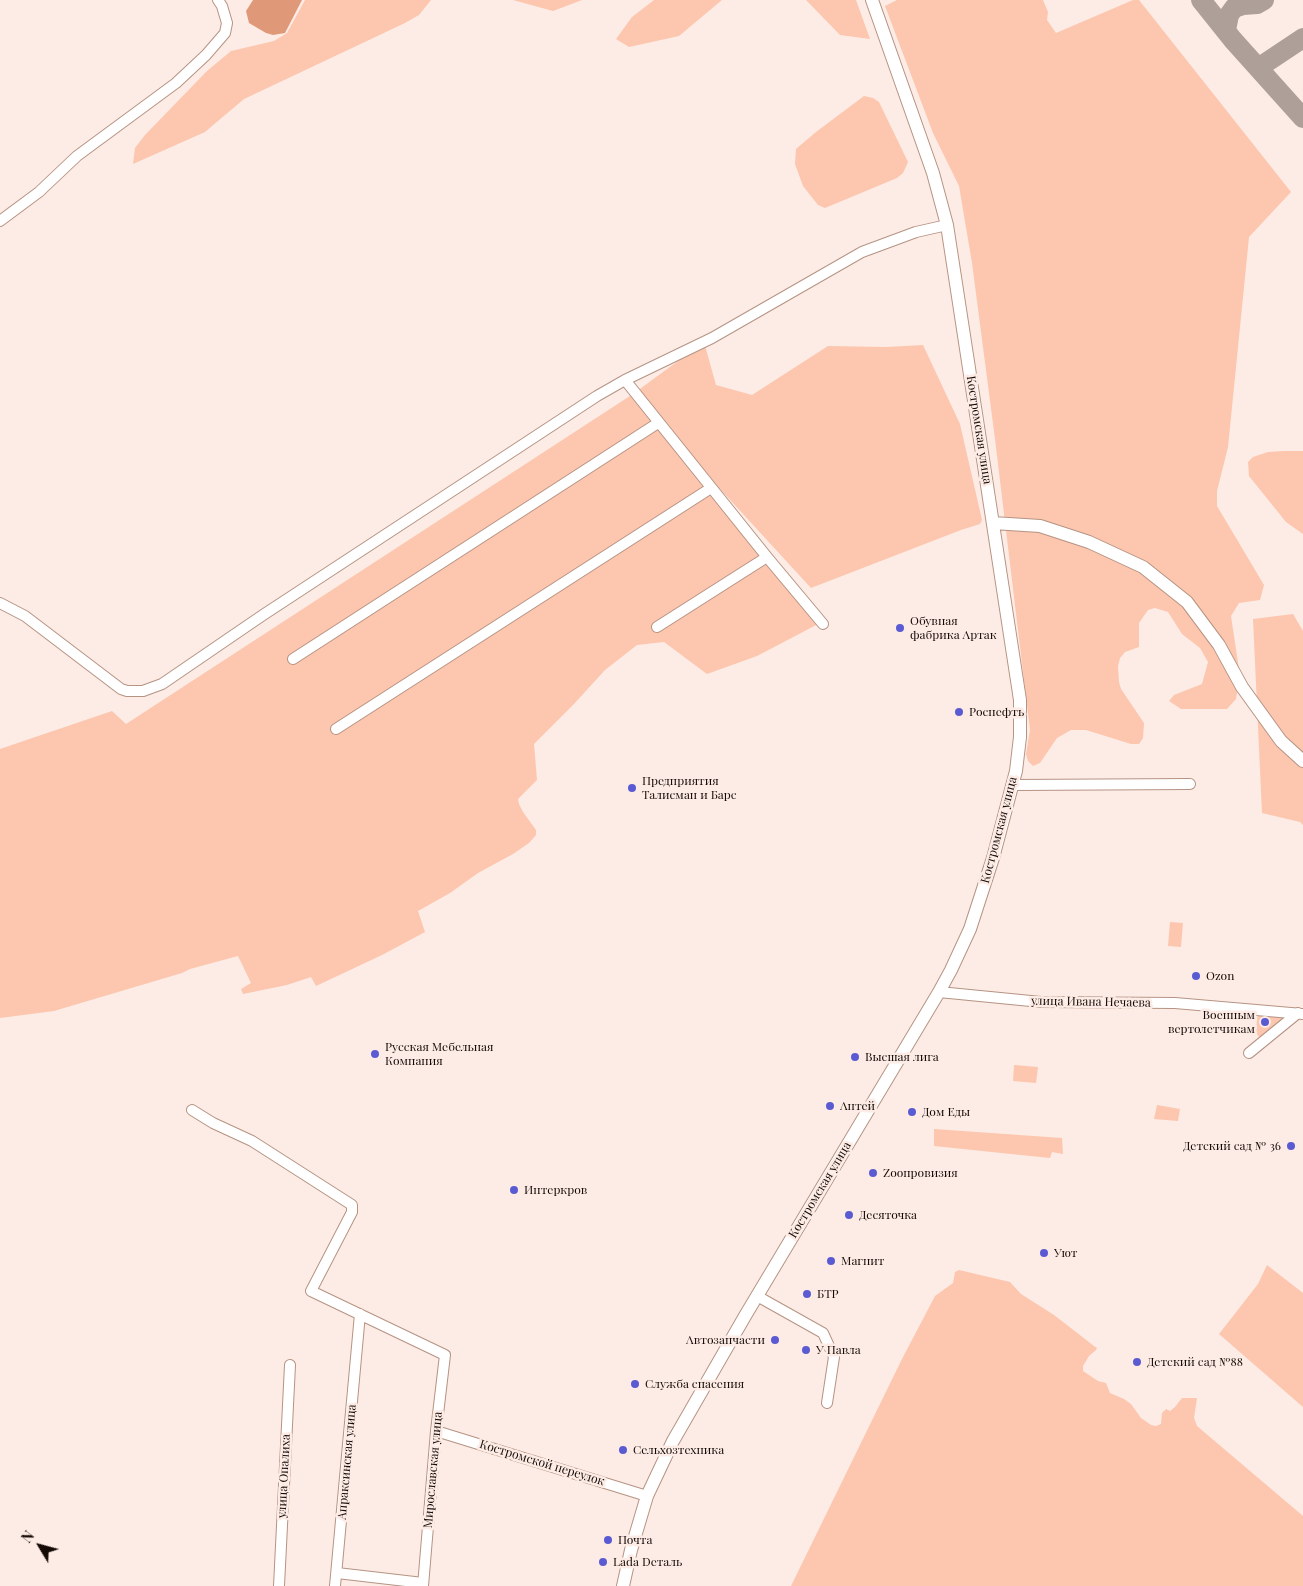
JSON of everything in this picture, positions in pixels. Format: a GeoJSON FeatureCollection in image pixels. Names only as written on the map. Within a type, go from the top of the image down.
{"type":"FeatureCollection","features":[{"type":"Feature","properties":{"kind":"main road","name":"Костромская улица"},"geometry":{"type":"LineString","coordinates":[[623,1586],[631,1550],[647,1496],[673,1441],[757,1296],[939,992],[970,928],[993,858],[1013,785],[1020,737],[1020,700],[947,225],[933,173],[872,0]]}},
{"type":"Feature","properties":{"kind":"main road"},"geometry":{"type":"LineString","coordinates":[[993,523],[1040,526],[1089,542],[1143,568],[1187,602],[1219,646],[1242,687],[1281,741],[1303,760]]}},
{"type":"Feature","properties":{"kind":"street"},"geometry":{"type":"LineString","coordinates":[[0,221],[39,192],[77,156],[176,83],[206,55],[225,34],[227,23],[218,0]]}},
{"type":"Feature","properties":{"kind":"street"},"geometry":{"type":"LineString","coordinates":[[0,603],[31,620],[121,689],[143,691],[162,684],[263,615],[572,412],[625,380],[712,338],[862,252],[908,235],[947,225]]}},
{"type":"Feature","properties":{"kind":"street"},"geometry":{"type":"LineString","coordinates":[[625,380],[766,557],[823,624]]}},
{"type":"Feature","properties":{"kind":"street"},"geometry":{"type":"LineString","coordinates":[[293,659],[658,423]]}},
{"type":"Feature","properties":{"kind":"street"},"geometry":{"type":"LineString","coordinates":[[336,730],[711,488]]}},
{"type":"Feature","properties":{"kind":"street"},"geometry":{"type":"LineString","coordinates":[[657,627],[766,557]]}},
{"type":"Feature","properties":{"kind":"street"},"geometry":{"type":"LineString","coordinates":[[1013,785],[1190,784]]}},
{"type":"Feature","properties":{"kind":"street","name":"улица Ивана Нечаева"},"geometry":{"type":"LineString","coordinates":[[939,992],[1041,1002],[1174,1003],[1300,1014]]}},
{"type":"Feature","properties":{"kind":"street"},"geometry":{"type":"LineString","coordinates":[[1249,1053],[1300,1014]]}},
{"type":"Feature","properties":{"kind":"street"},"geometry":{"type":"LineString","coordinates":[[192,1110],[213,1123],[252,1141],[352,1205],[352,1212],[311,1291],[360,1314]]}},
{"type":"Feature","properties":{"kind":"street"},"geometry":{"type":"LineString","coordinates":[[757,1296],[824,1333],[834,1357],[827,1403]]}},
{"type":"Feature","properties":{"kind":"street","name":"Апраксинская улица"},"geometry":{"type":"LineString","coordinates":[[335,1586],[360,1314]]}},
{"type":"Feature","properties":{"kind":"street","name":"Мирославская улица"},"geometry":{"type":"LineString","coordinates":[[360,1314],[445,1355],[436,1431],[423,1584]]}},
{"type":"Feature","properties":{"kind":"street","name":"улица Опалиха"},"geometry":{"type":"LineString","coordinates":[[279,1586],[290,1365]]}},
{"type":"Feature","properties":{"kind":"street","name":"Костромской переулок"},"geometry":{"type":"LineString","coordinates":[[436,1431],[647,1496]]}},
{"type":"Feature","properties":{"kind":"street"},"geometry":{"type":"LineString","coordinates":[[337,1574],[423,1584]]}},
{"type":"Feature","properties":{"kind":"shaded area"},"geometry":{"type":"Polygon","coordinates":[[[253,0],[302,0],[285,33],[273,35],[249,23],[246,11],[253,0]]]}},
{"type":"Feature","properties":{"kind":"shaded area"},"geometry":{"type":"Polygon","coordinates":[[[305,0],[431,0],[419,15],[405,23],[244,99],[205,132],[133,164],[135,148],[145,135],[207,71],[231,51],[274,41],[287,33],[305,0]]]}},
{"type":"Feature","properties":{"kind":"shaded area"},"geometry":{"type":"Polygon","coordinates":[[[513,0],[582,0],[553,11],[513,0]]]}},
{"type":"Feature","properties":{"kind":"shaded area"},"geometry":{"type":"Polygon","coordinates":[[[654,0],[722,0],[679,36],[629,47],[616,39],[632,17],[654,0]]]}},
{"type":"Feature","properties":{"kind":"shaded area"},"geometry":{"type":"Polygon","coordinates":[[[806,0],[856,0],[870,39],[840,35],[806,0]]]}},
{"type":"Feature","properties":{"kind":"shaded area"},"geometry":{"type":"Polygon","coordinates":[[[897,0],[1043,0],[1048,12],[1047,20],[1056,33],[1133,0],[1139,0],[1291,192],[1249,237],[1228,447],[1217,491],[1217,506],[1264,585],[1260,600],[1239,603],[1231,616],[1240,676],[1236,699],[1227,709],[1181,709],[1169,701],[1174,695],[1202,684],[1208,662],[1200,648],[1182,634],[1168,612],[1155,608],[1148,610],[1139,623],[1139,647],[1125,652],[1120,658],[1118,666],[1121,689],[1144,723],[1143,738],[1139,744],[1131,744],[1086,730],[1071,730],[1057,738],[1040,763],[1033,766],[1028,761],[1026,754],[1030,730],[995,439],[972,263],[959,186],[933,133],[885,6],[897,0]]]}},
{"type":"Feature","properties":{"kind":"shaded area"},"geometry":{"type":"Polygon","coordinates":[[[864,96],[879,102],[908,162],[903,173],[897,178],[825,208],[818,205],[803,186],[795,164],[796,149],[864,96]]]}},
{"type":"Feature","properties":{"kind":"shaded area"},"geometry":{"type":"Polygon","coordinates":[[[704,342],[716,385],[752,395],[828,346],[886,347],[923,345],[960,424],[982,520],[980,524],[811,588],[642,404],[822,622],[757,656],[707,674],[664,642],[637,645],[605,670],[534,744],[537,780],[518,799],[523,812],[536,830],[536,835],[529,843],[513,854],[478,873],[450,893],[418,911],[425,932],[382,955],[316,986],[311,977],[287,985],[243,994],[241,989],[251,983],[238,956],[54,1011],[0,1018],[0,749],[112,711],[126,724],[633,394],[704,342]]]}},
{"type":"Feature","properties":{"kind":"shaded area"},"geometry":{"type":"Polygon","coordinates":[[[1303,451],[1303,534],[1286,522],[1249,476],[1248,462],[1253,457],[1268,452],[1303,451]]]}},
{"type":"Feature","properties":{"kind":"shaded area"},"geometry":{"type":"Polygon","coordinates":[[[1293,614],[1303,631],[1303,825],[1300,822],[1262,813],[1253,619],[1293,614]]]}},
{"type":"Feature","properties":{"kind":"shaded area"},"geometry":{"type":"Polygon","coordinates":[[[1170,922],[1183,923],[1181,947],[1168,946],[1170,922]]]}},
{"type":"Feature","properties":{"kind":"shaded area"},"geometry":{"type":"Polygon","coordinates":[[[1259,1014],[1280,1015],[1282,1019],[1260,1038],[1256,1033],[1259,1014]]]}},
{"type":"Feature","properties":{"kind":"shaded area"},"geometry":{"type":"Polygon","coordinates":[[[1014,1065],[1038,1067],[1036,1083],[1013,1081],[1014,1065]]]}},
{"type":"Feature","properties":{"kind":"shaded area"},"geometry":{"type":"Polygon","coordinates":[[[1157,1105],[1180,1109],[1178,1121],[1154,1119],[1157,1105]]]}},
{"type":"Feature","properties":{"kind":"shaded area"},"geometry":{"type":"Polygon","coordinates":[[[934,1129],[1062,1138],[1063,1154],[1052,1152],[1050,1158],[934,1146],[934,1129]]]}},
{"type":"Feature","properties":{"kind":"shaded area"},"geometry":{"type":"Polygon","coordinates":[[[1267,1265],[1303,1293],[1303,1407],[1219,1334],[1258,1284],[1267,1265]]]}},
{"type":"Feature","properties":{"kind":"shaded area"},"geometry":{"type":"Polygon","coordinates":[[[959,1270],[1010,1282],[1021,1294],[1054,1315],[1097,1348],[1089,1356],[1083,1366],[1083,1371],[1098,1381],[1106,1383],[1110,1393],[1131,1404],[1141,1418],[1151,1425],[1161,1424],[1162,1413],[1166,1409],[1170,1411],[1182,1398],[1197,1398],[1194,1418],[1197,1426],[1303,1516],[1303,1586],[791,1586],[902,1359],[935,1296],[953,1283],[955,1272],[959,1270]]]}},
{"type":"Feature","properties":{"kind":"taxiway"},"geometry":{"type":"LineString","coordinates":[[1201,0],[1233,40],[1303,118]]}},
{"type":"Feature","properties":{"kind":"taxiway"},"geometry":{"type":"LineString","coordinates":[[1226,30],[1229,15],[1234,8],[1257,4],[1264,0]]}},
{"type":"Feature","properties":{"kind":"taxiway"},"geometry":{"type":"LineString","coordinates":[[1258,68],[1303,38]]}},
{"type":"Feature","properties":{"kind":"place","name":"Обувная фабрика Артак"},"geometry":{"type":"Point","coordinates":[900,628]}},
{"type":"Feature","properties":{"kind":"place","name":"Роснефть"},"geometry":{"type":"Point","coordinates":[959,712]}},
{"type":"Feature","properties":{"kind":"place","name":"Предприятия Талисман и Барс"},"geometry":{"type":"Point","coordinates":[632,788]}},
{"type":"Feature","properties":{"kind":"place","name":"Ozon"},"geometry":{"type":"Point","coordinates":[1196,976]}},
{"type":"Feature","properties":{"kind":"place","name":"Военным вертолетчикам"},"geometry":{"type":"Point","coordinates":[1265,1022]}},
{"type":"Feature","properties":{"kind":"place","name":"Русская Мебельная Компания"},"geometry":{"type":"Point","coordinates":[375,1054]}},
{"type":"Feature","properties":{"kind":"place","name":"Высшая лига"},"geometry":{"type":"Point","coordinates":[855,1057]}},
{"type":"Feature","properties":{"kind":"place","name":"Антей"},"geometry":{"type":"Point","coordinates":[830,1106]}},
{"type":"Feature","properties":{"kind":"place","name":"Дом Еды"},"geometry":{"type":"Point","coordinates":[912,1112]}},
{"type":"Feature","properties":{"kind":"place","name":"Детский сад № 36"},"geometry":{"type":"Point","coordinates":[1291,1146]}},
{"type":"Feature","properties":{"kind":"place","name":"Zоопровизия"},"geometry":{"type":"Point","coordinates":[873,1173]}},
{"type":"Feature","properties":{"kind":"place","name":"Интеркров"},"geometry":{"type":"Point","coordinates":[514,1190]}},
{"type":"Feature","properties":{"kind":"place","name":"Десяточка"},"geometry":{"type":"Point","coordinates":[849,1215]}},
{"type":"Feature","properties":{"kind":"place","name":"Уют"},"geometry":{"type":"Point","coordinates":[1044,1253]}},
{"type":"Feature","properties":{"kind":"place","name":"Магнит"},"geometry":{"type":"Point","coordinates":[831,1261]}},
{"type":"Feature","properties":{"kind":"place","name":"БТР"},"geometry":{"type":"Point","coordinates":[807,1294]}},
{"type":"Feature","properties":{"kind":"place","name":"Автозапчасти"},"geometry":{"type":"Point","coordinates":[775,1340]}},
{"type":"Feature","properties":{"kind":"place","name":"У Павла"},"geometry":{"type":"Point","coordinates":[806,1350]}},
{"type":"Feature","properties":{"kind":"place","name":"Детский сад №88"},"geometry":{"type":"Point","coordinates":[1137,1362]}},
{"type":"Feature","properties":{"kind":"place","name":"Служба спасения"},"geometry":{"type":"Point","coordinates":[635,1384]}},
{"type":"Feature","properties":{"kind":"place","name":"Сельхозтехника"},"geometry":{"type":"Point","coordinates":[623,1450]}},
{"type":"Feature","properties":{"kind":"place","name":"Почта"},"geometry":{"type":"Point","coordinates":[608,1540]}},
{"type":"Feature","properties":{"kind":"place","name":"Lada Dеталь"},"geometry":{"type":"Point","coordinates":[603,1562]}}]}
